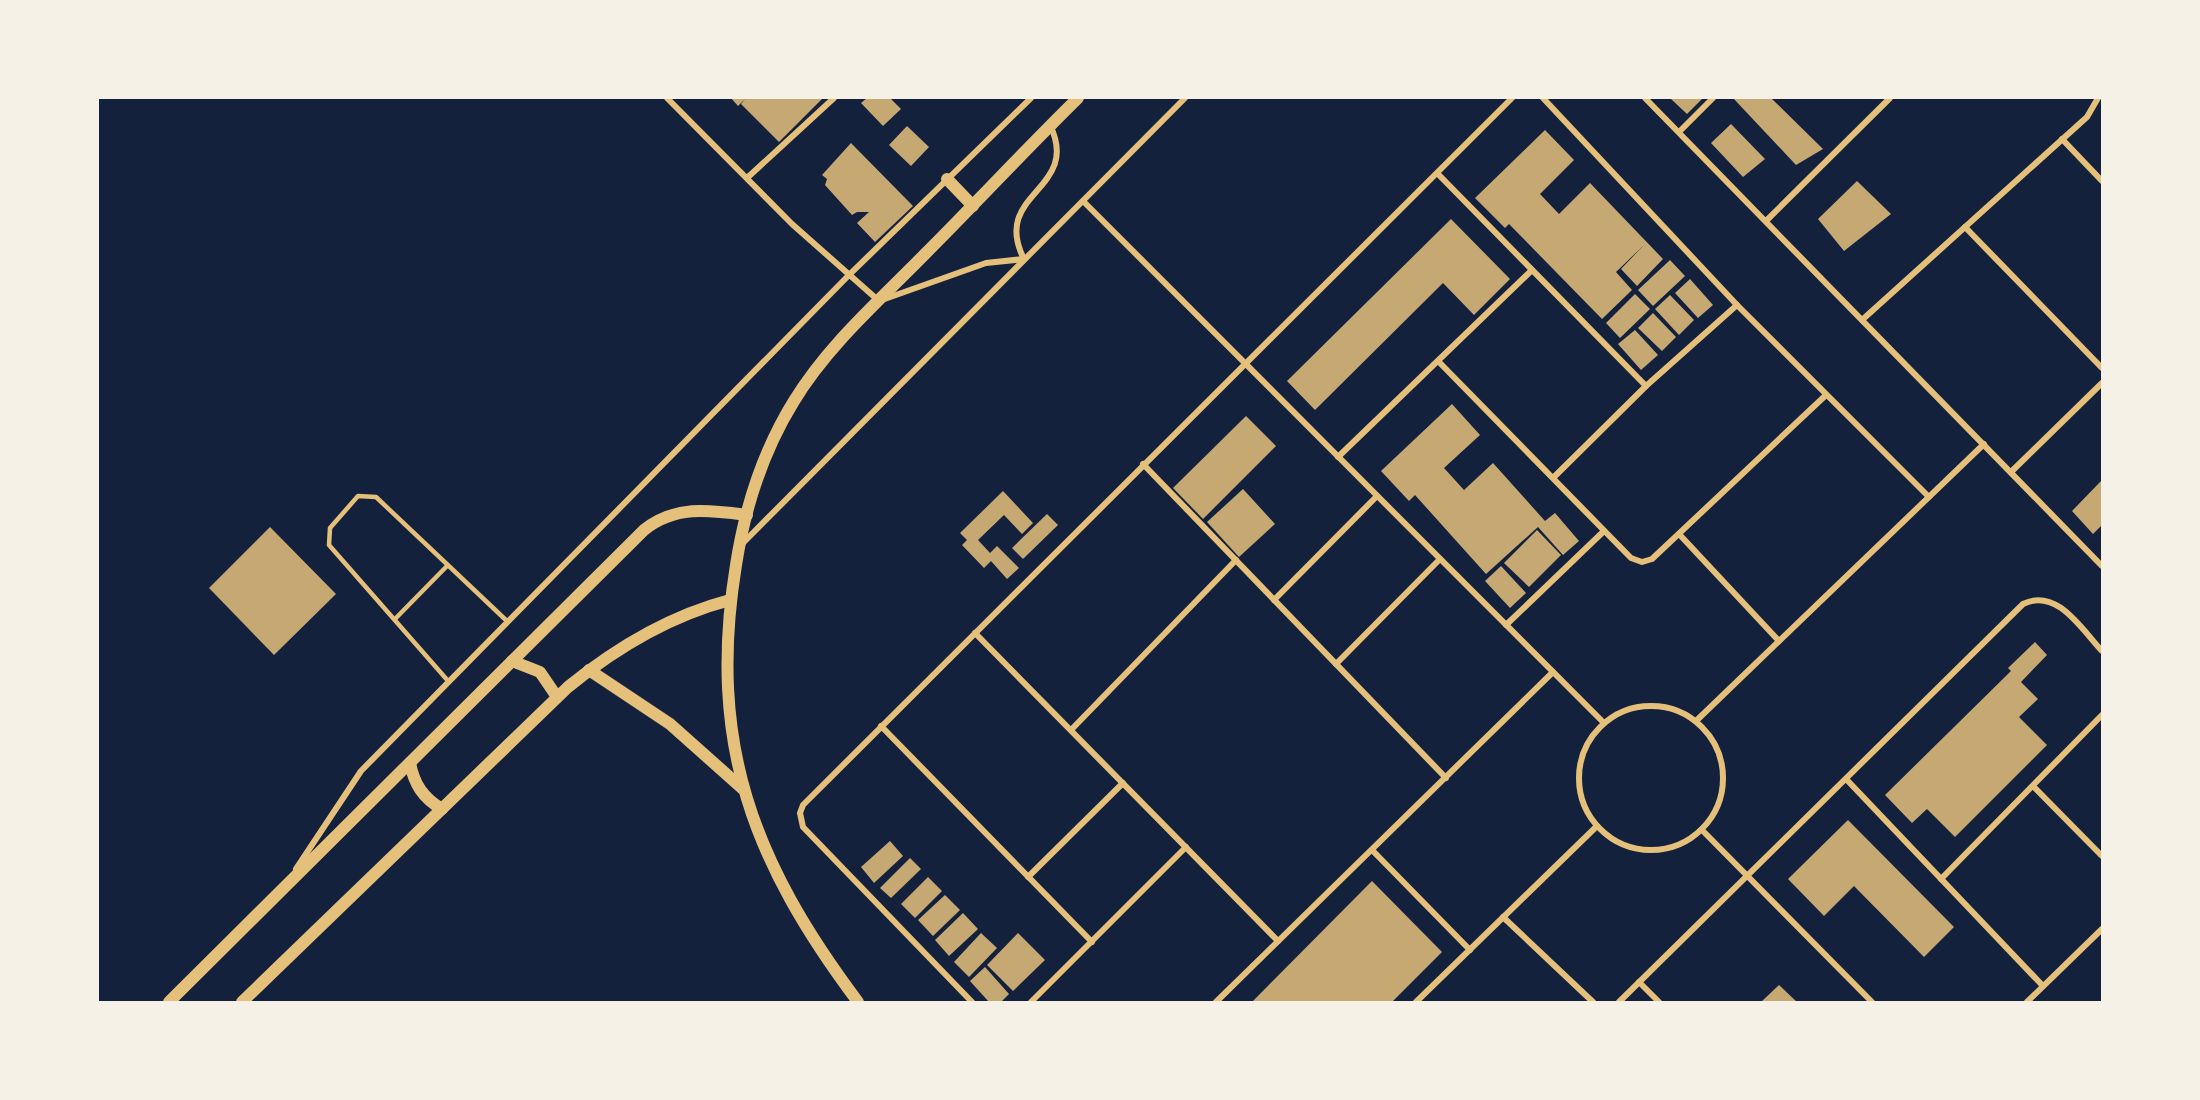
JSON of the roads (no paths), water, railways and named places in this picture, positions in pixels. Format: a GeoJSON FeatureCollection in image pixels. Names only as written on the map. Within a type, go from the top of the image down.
{"type":"FeatureCollection","features":[{"type":"Feature","properties":{"kind":"main road"},"geometry":{"type":"LineString","coordinates":[[858,1002],[810,935],[782,887],[743,789],[728,703],[730,600],[747,514],[759,472],[777,430],[817,367],[1078,98]]}},
{"type":"Feature","properties":{"kind":"main road"},"geometry":{"type":"LineString","coordinates":[[947,179],[973,206]]}},
{"type":"Feature","properties":{"kind":"main road"},"geometry":{"type":"LineString","coordinates":[[169,1002],[630,542],[656,520],[685,511],[706,510],[747,514]]}},
{"type":"Feature","properties":{"kind":"main road"},"geometry":{"type":"LineString","coordinates":[[242,1002],[557,697],[589,670],[667,621],[730,600]]}},
{"type":"Feature","properties":{"kind":"main road"},"geometry":{"type":"LineString","coordinates":[[512,661],[540,672],[557,697]]}},
{"type":"Feature","properties":{"kind":"main road"},"geometry":{"type":"LineString","coordinates":[[589,670],[670,724],[743,789]]}},
{"type":"Feature","properties":{"kind":"main road"},"geometry":{"type":"LineString","coordinates":[[410,763],[417,786],[423,795],[442,809]]}},
{"type":"Feature","properties":{"kind":"street"},"geometry":{"type":"LineString","coordinates":[[667,98],[792,224],[879,301],[986,264],[1023,259]]}},
{"type":"Feature","properties":{"kind":"street"},"geometry":{"type":"LineString","coordinates":[[747,178],[834,98]]}},
{"type":"Feature","properties":{"kind":"street"},"geometry":{"type":"LineString","coordinates":[[282,890],[361,771],[849,274],[1031,98]]}},
{"type":"Feature","properties":{"kind":"street"},"geometry":{"type":"LineString","coordinates":[[739,548],[1185,98]]}},
{"type":"Feature","properties":{"kind":"street"},"geometry":{"type":"LineString","coordinates":[[972,1002],[801,823],[800,813],[803,805],[1512,98]]}},
{"type":"Feature","properties":{"kind":"street"},"geometry":{"type":"LineString","coordinates":[[1543,98],[1737,305],[1929,497]]}},
{"type":"Feature","properties":{"kind":"street"},"geometry":{"type":"LineString","coordinates":[[1645,98],[2103,566]]}},
{"type":"Feature","properties":{"kind":"street"},"geometry":{"type":"LineString","coordinates":[[1679,132],[1713,98]]}},
{"type":"Feature","properties":{"kind":"street"},"geometry":{"type":"LineString","coordinates":[[1766,220],[1890,98]]}},
{"type":"Feature","properties":{"kind":"street"},"geometry":{"type":"LineString","coordinates":[[1862,320],[2086,117],[2098,98]]}},
{"type":"Feature","properties":{"kind":"street"},"geometry":{"type":"LineString","coordinates":[[1023,259],[1016,242],[1017,217],[1054,169],[1057,143],[1050,125]]}},
{"type":"Feature","properties":{"kind":"street"},"geometry":{"type":"LineString","coordinates":[[2062,139],[2103,181]]}},
{"type":"Feature","properties":{"kind":"street"},"geometry":{"type":"LineString","coordinates":[[1438,174],[1647,386]]}},
{"type":"Feature","properties":{"kind":"street"},"geometry":{"type":"LineString","coordinates":[[1083,201],[1604,723]]}},
{"type":"Feature","properties":{"kind":"street"},"geometry":{"type":"LineString","coordinates":[[1965,227],[2103,368]]}},
{"type":"Feature","properties":{"kind":"street"},"geometry":{"type":"LineString","coordinates":[[1338,457],[1532,270]]}},
{"type":"Feature","properties":{"kind":"street"},"geometry":{"type":"LineString","coordinates":[[1553,478],[1647,386],[1737,305]]}},
{"type":"Feature","properties":{"kind":"street"},"geometry":{"type":"LineString","coordinates":[[1438,362],[1631,558],[1642,562],[1652,559],[1826,395]]}},
{"type":"Feature","properties":{"kind":"street"},"geometry":{"type":"LineString","coordinates":[[2012,472],[2103,383]]}},
{"type":"Feature","properties":{"kind":"street"},"geometry":{"type":"LineString","coordinates":[[1696,721],[1984,444]]}},
{"type":"Feature","properties":{"kind":"street"},"geometry":{"type":"LineString","coordinates":[[1143,464],[1446,778]]}},
{"type":"Feature","properties":{"kind":"street"},"geometry":{"type":"LineString","coordinates":[[1274,600],[1377,496]]}},
{"type":"Feature","properties":{"kind":"street"},"geometry":{"type":"LineString","coordinates":[[1506,625],[1604,531]]}},
{"type":"Feature","properties":{"kind":"street"},"geometry":{"type":"LineString","coordinates":[[1679,534],[1779,641]]}},
{"type":"Feature","properties":{"kind":"street"},"geometry":{"type":"LineString","coordinates":[[1336,664],[1440,559]]}},
{"type":"Feature","properties":{"kind":"street"},"geometry":{"type":"LineString","coordinates":[[1071,730],[1236,560]]}},
{"type":"Feature","properties":{"kind":"street"},"geometry":{"type":"LineString","coordinates":[[1619,1002],[2017,610],[2031,600],[2049,600],[2057,604],[2103,651]]}},
{"type":"Feature","properties":{"kind":"street"},"geometry":{"type":"LineString","coordinates":[[975,633],[1278,941]]}},
{"type":"Feature","properties":{"kind":"street"},"geometry":{"type":"LineString","coordinates":[[1216,1002],[1552,672]]}},
{"type":"Feature","properties":{"kind":"street"},"geometry":{"type":"LineString","coordinates":[[1650,705],[1682,712],[1696,721],[1709,733],[1718,748],[1724,783],[1713,816],[1702,830],[1673,848],[1657,851],[1624,845],[1597,826],[1586,810],[1580,792],[1579,773],[1583,755],[1591,738],[1604,723],[1633,707],[1650,705]]}},
{"type":"Feature","properties":{"kind":"street"},"geometry":{"type":"LineString","coordinates":[[1941,879],[2103,715]]}},
{"type":"Feature","properties":{"kind":"street"},"geometry":{"type":"LineString","coordinates":[[881,726],[1092,942]]}},
{"type":"Feature","properties":{"kind":"street"},"geometry":{"type":"LineString","coordinates":[[1846,780],[2043,986]]}},
{"type":"Feature","properties":{"kind":"street"},"geometry":{"type":"LineString","coordinates":[[1028,877],[1123,783]]}},
{"type":"Feature","properties":{"kind":"street"},"geometry":{"type":"LineString","coordinates":[[2033,786],[2103,856]]}},
{"type":"Feature","properties":{"kind":"street"},"geometry":{"type":"LineString","coordinates":[[1416,1002],[1597,826]]}},
{"type":"Feature","properties":{"kind":"street"},"geometry":{"type":"LineString","coordinates":[[1702,830],[1872,1002]]}},
{"type":"Feature","properties":{"kind":"street"},"geometry":{"type":"LineString","coordinates":[[1031,1002],[1186,847]]}},
{"type":"Feature","properties":{"kind":"street"},"geometry":{"type":"LineString","coordinates":[[1372,850],[1470,950]]}},
{"type":"Feature","properties":{"kind":"street"},"geometry":{"type":"LineString","coordinates":[[1503,917],[1593,1002]]}},
{"type":"Feature","properties":{"kind":"street"},"geometry":{"type":"LineString","coordinates":[[2027,1002],[2103,929]]}},
{"type":"Feature","properties":{"kind":"street"},"geometry":{"type":"LineString","coordinates":[[1639,982],[1659,1002]]}},
{"type":"Feature","properties":{"kind":"lane"},"geometry":{"type":"LineString","coordinates":[[449,682],[330,545],[330,528],[358,496],[376,497],[508,622]]}},
{"type":"Feature","properties":{"kind":"lane"},"geometry":{"type":"LineString","coordinates":[[395,619],[447,566]]}}]}
